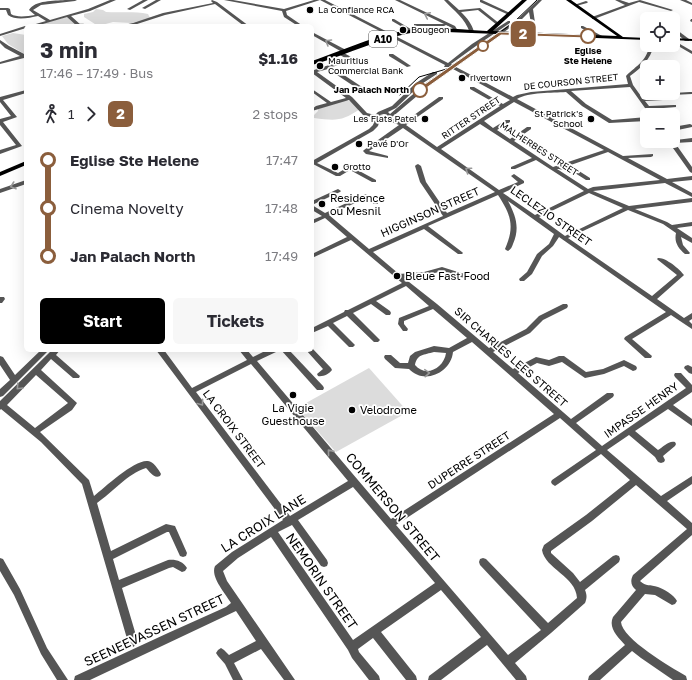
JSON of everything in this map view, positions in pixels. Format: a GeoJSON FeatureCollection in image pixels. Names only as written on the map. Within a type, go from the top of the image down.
{"type":"FeatureCollection","features":[{"type":"Feature","properties":{"kind":"main road"},"geometry":{"type":"LineString","coordinates":[[568,0],[621,37]]}},
{"type":"Feature","properties":{"kind":"main road"},"geometry":{"type":"LineString","coordinates":[[490,33],[523,1]]}},
{"type":"Feature","properties":{"kind":"main road"},"geometry":{"type":"LineString","coordinates":[[507,28],[507,32],[513,34]]}},
{"type":"Feature","properties":{"kind":"main road","name":"A10"},"geometry":{"type":"LineString","coordinates":[[314,62],[392,36],[412,31],[456,31],[640,38]]}},
{"type":"Feature","properties":{"kind":"main road"},"geometry":{"type":"LineString","coordinates":[[0,174],[24,164]]}},
{"type":"Feature","properties":{"kind":"street"},"geometry":{"type":"LineString","coordinates":[[49,21],[32,11],[32,8],[40,4],[75,0]]}},
{"type":"Feature","properties":{"kind":"street"},"geometry":{"type":"LineString","coordinates":[[38,24],[89,10],[114,0]]}},
{"type":"Feature","properties":{"kind":"street"},"geometry":{"type":"LineString","coordinates":[[129,9],[146,0]]}},
{"type":"Feature","properties":{"kind":"street"},"geometry":{"type":"LineString","coordinates":[[144,8],[159,0]]}},
{"type":"Feature","properties":{"kind":"street"},"geometry":{"type":"LineString","coordinates":[[226,0],[284,10],[318,0]]}},
{"type":"Feature","properties":{"kind":"street"},"geometry":{"type":"LineString","coordinates":[[239,2],[246,0]]}},
{"type":"Feature","properties":{"kind":"street"},"geometry":{"type":"LineString","coordinates":[[322,0],[513,99],[692,195]]}},
{"type":"Feature","properties":{"kind":"street"},"geometry":{"type":"LineString","coordinates":[[397,0],[454,27],[456,31]]}},
{"type":"Feature","properties":{"kind":"street"},"geometry":{"type":"LineString","coordinates":[[446,0],[472,27],[472,32]]}},
{"type":"Feature","properties":{"kind":"street"},"geometry":{"type":"LineString","coordinates":[[314,164],[371,130],[375,126],[380,114],[394,107],[418,84],[450,66],[500,33],[531,10],[540,0]]}},
{"type":"Feature","properties":{"kind":"street"},"geometry":{"type":"LineString","coordinates":[[617,0],[629,5]]}},
{"type":"Feature","properties":{"kind":"street"},"geometry":{"type":"LineString","coordinates":[[593,18],[642,0],[671,10]]}},
{"type":"Feature","properties":{"kind":"street"},"geometry":{"type":"LineString","coordinates":[[682,0],[692,4]]}},
{"type":"Feature","properties":{"kind":"street"},"geometry":{"type":"LineString","coordinates":[[139,24],[164,14],[213,1],[244,24]]}},
{"type":"Feature","properties":{"kind":"street"},"geometry":{"type":"LineString","coordinates":[[481,1],[510,14]]}},
{"type":"Feature","properties":{"kind":"street"},"geometry":{"type":"LineString","coordinates":[[576,5],[586,2]]}},
{"type":"Feature","properties":{"kind":"street"},"geometry":{"type":"LineString","coordinates":[[0,9],[6,8],[11,16],[17,18],[29,18],[53,14]]}},
{"type":"Feature","properties":{"kind":"street"},"geometry":{"type":"LineString","coordinates":[[457,11],[473,8],[481,9],[498,24]]}},
{"type":"Feature","properties":{"kind":"street"},"geometry":{"type":"LineString","coordinates":[[284,10],[285,16],[297,24]]}},
{"type":"Feature","properties":{"kind":"street"},"geometry":{"type":"LineString","coordinates":[[531,10],[535,35]]}},
{"type":"Feature","properties":{"kind":"street"},"geometry":{"type":"LineString","coordinates":[[0,14],[8,12]]}},
{"type":"Feature","properties":{"kind":"street"},"geometry":{"type":"LineString","coordinates":[[68,16],[78,24]]}},
{"type":"Feature","properties":{"kind":"street"},"geometry":{"type":"LineString","coordinates":[[393,20],[412,31]]}},
{"type":"Feature","properties":{"kind":"street"},"geometry":{"type":"LineString","coordinates":[[314,164],[370,133],[490,33],[506,23],[517,21]]}},
{"type":"Feature","properties":{"kind":"street"},"geometry":{"type":"LineString","coordinates":[[415,24],[448,25]]}},
{"type":"Feature","properties":{"kind":"street"},"geometry":{"type":"LineString","coordinates":[[582,27],[602,37]]}},
{"type":"Feature","properties":{"kind":"street"},"geometry":{"type":"LineString","coordinates":[[0,35],[24,28]]}},
{"type":"Feature","properties":{"kind":"street"},"geometry":{"type":"LineString","coordinates":[[314,33],[351,59],[314,72]]}},
{"type":"Feature","properties":{"kind":"street"},"geometry":{"type":"LineString","coordinates":[[680,33],[690,40]]}},
{"type":"Feature","properties":{"kind":"street"},"geometry":{"type":"LineString","coordinates":[[0,41],[7,47],[24,56]]}},
{"type":"Feature","properties":{"kind":"street"},"geometry":{"type":"LineString","coordinates":[[680,45],[692,53]]}},
{"type":"Feature","properties":{"kind":"street"},"geometry":{"type":"LineString","coordinates":[[0,49],[7,47]]}},
{"type":"Feature","properties":{"kind":"street"},"geometry":{"type":"LineString","coordinates":[[640,96],[631,85],[628,76],[643,64],[650,52]]}},
{"type":"Feature","properties":{"kind":"street"},"geometry":{"type":"LineString","coordinates":[[391,55],[409,66]]}},
{"type":"Feature","properties":{"kind":"street"},"geometry":{"type":"LineString","coordinates":[[0,63],[24,56]]}},
{"type":"Feature","properties":{"kind":"street"},"geometry":{"type":"LineString","coordinates":[[328,67],[363,90]]}},
{"type":"Feature","properties":{"kind":"street"},"geometry":{"type":"LineString","coordinates":[[314,73],[348,96]]}},
{"type":"Feature","properties":{"kind":"street","name":"DE COURSON STREET"},"geometry":{"type":"LineString","coordinates":[[513,99],[524,94],[631,85]]}},
{"type":"Feature","properties":{"kind":"street"},"geometry":{"type":"LineString","coordinates":[[472,88],[503,106]]}},
{"type":"Feature","properties":{"kind":"street"},"geometry":{"type":"LineString","coordinates":[[567,90],[584,106],[611,122],[640,120]]}},
{"type":"Feature","properties":{"kind":"street"},"geometry":{"type":"LineString","coordinates":[[314,91],[329,102]]}},
{"type":"Feature","properties":{"kind":"street"},"geometry":{"type":"LineString","coordinates":[[0,152],[19,146],[0,122],[14,117],[2,105],[0,99],[24,92]]}},
{"type":"Feature","properties":{"kind":"street"},"geometry":{"type":"LineString","coordinates":[[680,94],[691,93]]}},
{"type":"Feature","properties":{"kind":"street"},"geometry":{"type":"LineString","coordinates":[[314,109],[329,102],[348,96]]}},
{"type":"Feature","properties":{"kind":"street"},"geometry":{"type":"LineString","coordinates":[[314,109],[348,96]]}},
{"type":"Feature","properties":{"kind":"street","name":"LECLEZIO STREET"},"geometry":{"type":"LineString","coordinates":[[348,96],[365,114],[380,114],[401,123],[692,327]]}},
{"type":"Feature","properties":{"kind":"street"},"geometry":{"type":"LineString","coordinates":[[386,157],[368,153],[366,151],[401,123],[441,98]]}},
{"type":"Feature","properties":{"kind":"street","name":"RITTER STREET"},"geometry":{"type":"LineString","coordinates":[[438,149],[513,99]]}},
{"type":"Feature","properties":{"kind":"street"},"geometry":{"type":"LineString","coordinates":[[643,100],[648,108],[674,106]]}},
{"type":"Feature","properties":{"kind":"street","name":"MALHERBES STREET"},"geometry":{"type":"LineString","coordinates":[[480,121],[536,158],[556,168],[588,191],[671,227],[692,241]]}},
{"type":"Feature","properties":{"kind":"street"},"geometry":{"type":"LineString","coordinates":[[493,130],[508,121]]}},
{"type":"Feature","properties":{"kind":"street"},"geometry":{"type":"LineString","coordinates":[[680,128],[690,126]]}},
{"type":"Feature","properties":{"kind":"street"},"geometry":{"type":"LineString","coordinates":[[510,141],[530,128]]}},
{"type":"Feature","properties":{"kind":"street"},"geometry":{"type":"LineString","coordinates":[[680,141],[692,140]]}},
{"type":"Feature","properties":{"kind":"street"},"geometry":{"type":"LineString","coordinates":[[676,148],[692,171]]}},
{"type":"Feature","properties":{"kind":"street"},"geometry":{"type":"LineString","coordinates":[[556,168],[609,150]]}},
{"type":"Feature","properties":{"kind":"street"},"geometry":{"type":"LineString","coordinates":[[623,157],[651,155]]}},
{"type":"Feature","properties":{"kind":"street"},"geometry":{"type":"LineString","coordinates":[[513,168],[536,158]]}},
{"type":"Feature","properties":{"kind":"street"},"geometry":{"type":"LineString","coordinates":[[314,165],[338,175],[350,168],[374,181]]}},
{"type":"Feature","properties":{"kind":"street"},"geometry":{"type":"LineString","coordinates":[[418,166],[424,182],[446,216]]}},
{"type":"Feature","properties":{"kind":"street"},"geometry":{"type":"LineString","coordinates":[[556,168],[577,172],[588,179]]}},
{"type":"Feature","properties":{"kind":"street","name":"HIGGINSON STREET"},"geometry":{"type":"LineString","coordinates":[[369,251],[522,182],[514,176]]}},
{"type":"Feature","properties":{"kind":"street"},"geometry":{"type":"LineString","coordinates":[[535,217],[588,191],[692,178]]}},
{"type":"Feature","properties":{"kind":"street"},"geometry":{"type":"LineString","coordinates":[[0,191],[24,183]]}},
{"type":"Feature","properties":{"kind":"street"},"geometry":{"type":"LineString","coordinates":[[314,202],[338,191]]}},
{"type":"Feature","properties":{"kind":"street"},"geometry":{"type":"LineString","coordinates":[[500,192],[514,218],[513,237],[508,249]]}},
{"type":"Feature","properties":{"kind":"street"},"geometry":{"type":"LineString","coordinates":[[314,221],[366,196],[376,203]]}},
{"type":"Feature","properties":{"kind":"street"},"geometry":{"type":"LineString","coordinates":[[568,236],[626,208],[692,200]]}},
{"type":"Feature","properties":{"kind":"street","name":"SIR CHARLES LEES STREET"},"geometry":{"type":"LineString","coordinates":[[314,208],[326,216],[435,306],[692,529]]}},
{"type":"Feature","properties":{"kind":"street"},"geometry":{"type":"LineString","coordinates":[[671,227],[692,224]]}},
{"type":"Feature","properties":{"kind":"street"},"geometry":{"type":"LineString","coordinates":[[424,226],[460,253]]}},
{"type":"Feature","properties":{"kind":"street"},"geometry":{"type":"LineString","coordinates":[[678,232],[677,237],[680,246],[686,253]]}},
{"type":"Feature","properties":{"kind":"street"},"geometry":{"type":"LineString","coordinates":[[522,280],[530,273],[539,255],[551,244],[558,233]]}},
{"type":"Feature","properties":{"kind":"street"},"geometry":{"type":"LineString","coordinates":[[314,255],[352,237]]}},
{"type":"Feature","properties":{"kind":"street"},"geometry":{"type":"LineString","coordinates":[[653,299],[681,275],[660,259]]}},
{"type":"Feature","properties":{"kind":"street"},"geometry":{"type":"LineString","coordinates":[[399,276],[424,274],[442,269],[456,274],[473,277]]}},
{"type":"Feature","properties":{"kind":"street"},"geometry":{"type":"LineString","coordinates":[[314,330],[407,283]]}},
{"type":"Feature","properties":{"kind":"street"},"geometry":{"type":"LineString","coordinates":[[371,301],[388,313]]}},
{"type":"Feature","properties":{"kind":"street"},"geometry":{"type":"LineString","coordinates":[[406,329],[401,324],[401,320],[435,306]]}},
{"type":"Feature","properties":{"kind":"street"},"geometry":{"type":"LineString","coordinates":[[488,352],[528,331],[540,318],[564,306]]}},
{"type":"Feature","properties":{"kind":"street"},"geometry":{"type":"LineString","coordinates":[[347,312],[376,340]]}},
{"type":"Feature","properties":{"kind":"street"},"geometry":{"type":"LineString","coordinates":[[648,356],[627,339],[671,312]]}},
{"type":"Feature","properties":{"kind":"street"},"geometry":{"type":"LineString","coordinates":[[684,321],[692,315]]}},
{"type":"Feature","properties":{"kind":"street"},"geometry":{"type":"LineString","coordinates":[[329,322],[351,345]]}},
{"type":"Feature","properties":{"kind":"street"},"geometry":{"type":"LineString","coordinates":[[411,366],[413,358],[427,350],[437,348],[450,351],[472,338]]}},
{"type":"Feature","properties":{"kind":"street"},"geometry":{"type":"LineString","coordinates":[[411,366],[413,370],[422,374],[433,373],[446,365],[450,356],[450,351]]}},
{"type":"Feature","properties":{"kind":"street"},"geometry":{"type":"LineString","coordinates":[[51,352],[36,370],[0,405],[35,432],[86,482],[133,642]]}},
{"type":"Feature","properties":{"kind":"street"},"geometry":{"type":"LineString","coordinates":[[51,352],[76,376]]}},
{"type":"Feature","properties":{"kind":"street"},"geometry":{"type":"LineString","coordinates":[[0,394],[14,380],[51,352]]}},
{"type":"Feature","properties":{"kind":"street","name":"LA CROIX STREET"},"geometry":{"type":"LineString","coordinates":[[162,352],[324,563]]}},
{"type":"Feature","properties":{"kind":"street","name":"COMMERSON STREET"},"geometry":{"type":"LineString","coordinates":[[246,352],[522,680]]}},
{"type":"Feature","properties":{"kind":"street"},"geometry":{"type":"LineString","coordinates":[[192,391],[269,352]]}},
{"type":"Feature","properties":{"kind":"street"},"geometry":{"type":"LineString","coordinates":[[287,352],[320,388]]}},
{"type":"Feature","properties":{"kind":"street"},"geometry":{"type":"LineString","coordinates":[[312,352],[328,370],[321,374]]}},
{"type":"Feature","properties":{"kind":"street"},"geometry":{"type":"LineString","coordinates":[[388,357],[398,366],[411,366]]}},
{"type":"Feature","properties":{"kind":"street"},"geometry":{"type":"LineString","coordinates":[[0,359],[14,380]]}},
{"type":"Feature","properties":{"kind":"street"},"geometry":{"type":"LineString","coordinates":[[512,373],[536,360],[548,363],[559,359],[564,359],[585,375],[604,371],[624,363],[633,368]]}},
{"type":"Feature","properties":{"kind":"street"},"geometry":{"type":"LineString","coordinates":[[35,432],[73,404],[36,370]]}},
{"type":"Feature","properties":{"kind":"street"},"geometry":{"type":"LineString","coordinates":[[678,375],[691,389]]}},
{"type":"Feature","properties":{"kind":"street","name":"IMPASSE HENRY"},"geometry":{"type":"LineString","coordinates":[[555,482],[691,389]]}},
{"type":"Feature","properties":{"kind":"street"},"geometry":{"type":"LineString","coordinates":[[571,423],[610,395]]}},
{"type":"Feature","properties":{"kind":"street"},"geometry":{"type":"LineString","coordinates":[[668,405],[692,423]]}},
{"type":"Feature","properties":{"kind":"street","name":"DUPERRE STREET"},"geometry":{"type":"LineString","coordinates":[[391,524],[560,414]]}},
{"type":"Feature","properties":{"kind":"street"},"geometry":{"type":"LineString","coordinates":[[629,431],[659,457],[672,444]]}},
{"type":"Feature","properties":{"kind":"street"},"geometry":{"type":"LineString","coordinates":[[92,502],[105,493],[124,476],[144,465],[150,465],[157,474]]}},
{"type":"Feature","properties":{"kind":"street"},"geometry":{"type":"LineString","coordinates":[[661,502],[692,479]]}},
{"type":"Feature","properties":{"kind":"street"},"geometry":{"type":"LineString","coordinates":[[508,662],[580,602],[582,596],[581,590],[546,553],[547,548],[589,518],[636,480]]}},
{"type":"Feature","properties":{"kind":"street","name":"LA CROIX LANE"},"geometry":{"type":"LineString","coordinates":[[290,680],[263,643],[218,575],[218,570],[222,565],[272,531],[354,482]]}},
{"type":"Feature","properties":{"kind":"street"},"geometry":{"type":"LineString","coordinates":[[108,557],[166,528],[172,529],[183,553]]}},
{"type":"Feature","properties":{"kind":"street"},"geometry":{"type":"LineString","coordinates":[[672,601],[657,591],[643,589],[636,584],[635,580],[692,529]]}},
{"type":"Feature","properties":{"kind":"street","name":"NEMORIN STREET"},"geometry":{"type":"LineString","coordinates":[[272,531],[352,647],[355,655],[375,680]]}},
{"type":"Feature","properties":{"kind":"street"},"geometry":{"type":"LineString","coordinates":[[581,590],[616,559]]}},
{"type":"Feature","properties":{"kind":"street"},"geometry":{"type":"LineString","coordinates":[[0,562],[17,592],[44,652],[63,680]]}},
{"type":"Feature","properties":{"kind":"street"},"geometry":{"type":"LineString","coordinates":[[483,562],[548,630]]}},
{"type":"Feature","properties":{"kind":"street"},"geometry":{"type":"LineString","coordinates":[[116,586],[168,564],[174,563],[182,568]]}},
{"type":"Feature","properties":{"kind":"street"},"geometry":{"type":"LineString","coordinates":[[352,647],[442,584]]}},
{"type":"Feature","properties":{"kind":"street"},"geometry":{"type":"LineString","coordinates":[[643,589],[615,623],[618,629],[632,645],[644,655],[682,680]]}},
{"type":"Feature","properties":{"kind":"street","name":"SEENEEVASSEN STREET"},"geometry":{"type":"LineString","coordinates":[[79,680],[165,638],[229,610],[235,606],[236,601]]}},
{"type":"Feature","properties":{"kind":"street"},"geometry":{"type":"LineString","coordinates":[[374,631],[412,680]]}},
{"type":"Feature","properties":{"kind":"street"},"geometry":{"type":"LineString","coordinates":[[433,680],[488,638]]}},
{"type":"Feature","properties":{"kind":"street"},"geometry":{"type":"LineString","coordinates":[[228,662],[263,643]]}},
{"type":"Feature","properties":{"kind":"street"},"geometry":{"type":"LineString","coordinates":[[593,680],[632,645]]}},
{"type":"Feature","properties":{"kind":"street"},"geometry":{"type":"LineString","coordinates":[[220,653],[228,662],[238,680]]}},
{"type":"Feature","properties":{"kind":"shaded area"},"geometry":{"type":"Polygon","coordinates":[[[96,9],[106,12],[143,13],[148,14],[150,18],[132,23],[113,22],[95,24],[84,17],[84,14],[93,12],[96,9]]]}},
{"type":"Feature","properties":{"kind":"shaded area"},"geometry":{"type":"Polygon","coordinates":[[[69,16],[78,23],[84,23],[83,24],[42,24],[69,16]]]}},
{"type":"Feature","properties":{"kind":"shaded area"},"geometry":{"type":"Polygon","coordinates":[[[13,33],[24,35],[24,54],[8,44],[2,36],[13,33]]]}},
{"type":"Feature","properties":{"kind":"shaded area"},"geometry":{"type":"Polygon","coordinates":[[[345,100],[350,101],[360,109],[344,118],[328,120],[314,118],[314,115],[318,109],[345,100]]]}},
{"type":"Feature","properties":{"kind":"shaded area","name":"Velodrome"},"geometry":{"type":"Polygon","coordinates":[[[369,368],[408,412],[336,452],[297,408],[369,368]]]}},
{"type":"Feature","properties":{"kind":"tram line"},"geometry":{"type":"LineString","coordinates":[[400,95],[419,77],[450,68],[513,23],[537,0]]}},
{"type":"Feature","properties":{"kind":"bus line","name":"2"},"geometry":{"type":"LineString","coordinates":[[420,90],[500,33],[588,36]]}},
{"type":"Feature","properties":{"kind":"place","name":"La Confiance RCA"},"geometry":{"type":"Point","coordinates":[310,10]}},
{"type":"Feature","properties":{"kind":"place","name":"Bougeon"},"geometry":{"type":"Point","coordinates":[403,30]}},
{"type":"Feature","properties":{"kind":"place","name":"Eglise Ste Helene"},"geometry":{"type":"Point","coordinates":[588,36]}},
{"type":"Feature","properties":{"kind":"place","name":"Mauritius Commercial Bank"},"geometry":{"type":"Point","coordinates":[320,66]}},
{"type":"Feature","properties":{"kind":"place","name":"rivertown"},"geometry":{"type":"Point","coordinates":[462,78]}},
{"type":"Feature","properties":{"kind":"place","name":"Jan Palach North"},"geometry":{"type":"Point","coordinates":[420,90]}},
{"type":"Feature","properties":{"kind":"place","name":"Les Flats Patel"},"geometry":{"type":"Point","coordinates":[425,119]}},
{"type":"Feature","properties":{"kind":"place","name":"St Patrick's School"},"geometry":{"type":"Point","coordinates":[591,119]}},
{"type":"Feature","properties":{"kind":"place","name":"Pavé D'Or"},"geometry":{"type":"Point","coordinates":[359,144]}},
{"type":"Feature","properties":{"kind":"place","name":"Grotto"},"geometry":{"type":"Point","coordinates":[335,167]}},
{"type":"Feature","properties":{"kind":"place","name":"Residence ou Mesnil"},"geometry":{"type":"Point","coordinates":[322,204]}},
{"type":"Feature","properties":{"kind":"place","name":"Bleue Fast Food"},"geometry":{"type":"Point","coordinates":[397,276]}},
{"type":"Feature","properties":{"kind":"place","name":"La Vigie Guesthouse"},"geometry":{"type":"Point","coordinates":[293,395]}},
{"type":"Feature","properties":{"kind":"place","name":"Velodrome"},"geometry":{"type":"Point","coordinates":[352,410]}}]}
